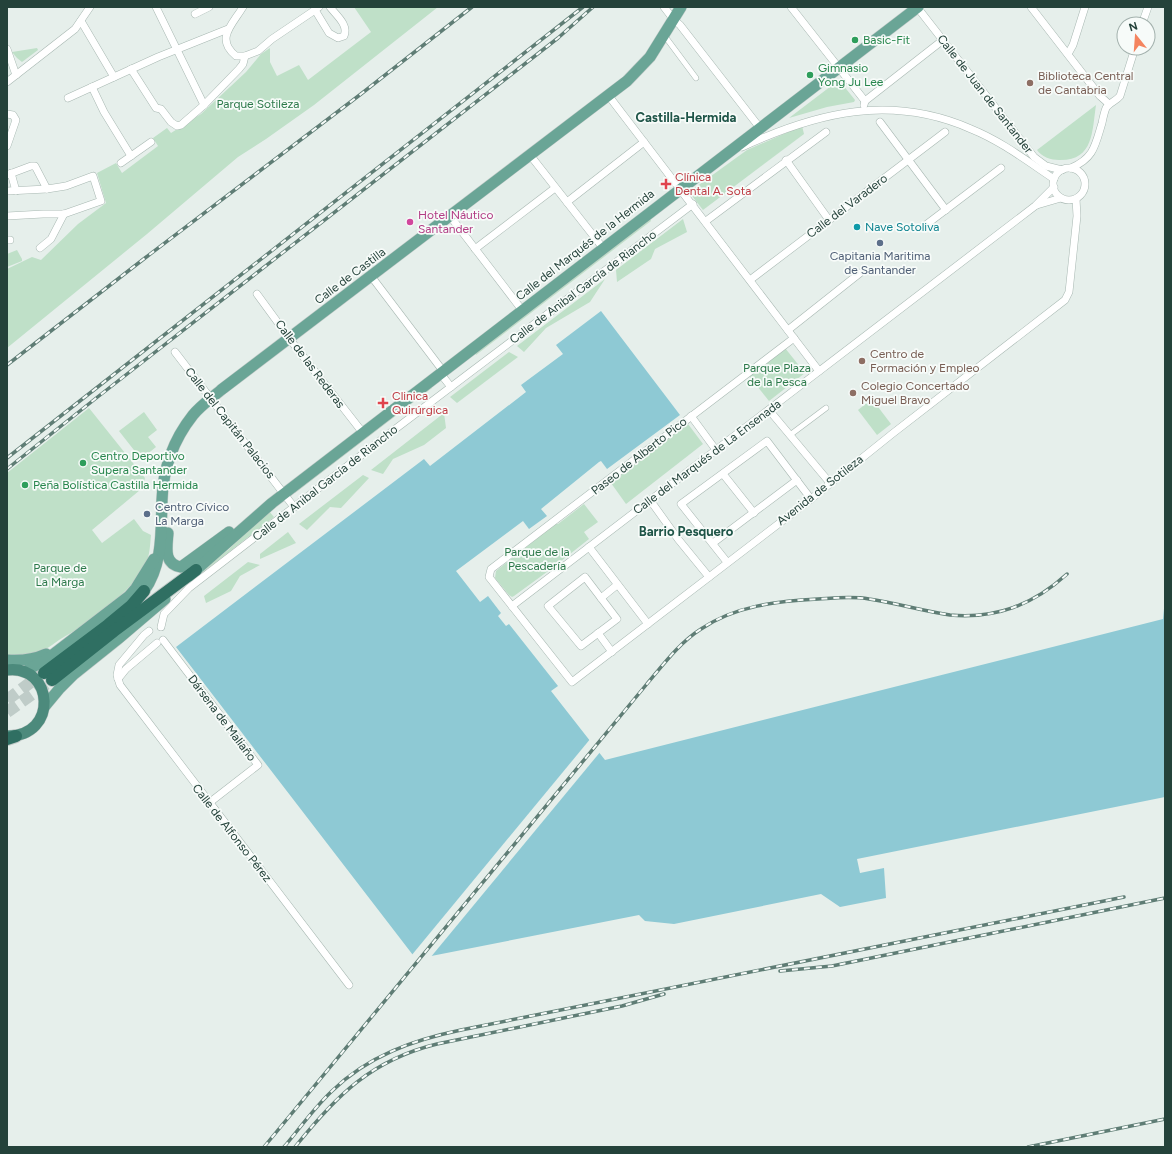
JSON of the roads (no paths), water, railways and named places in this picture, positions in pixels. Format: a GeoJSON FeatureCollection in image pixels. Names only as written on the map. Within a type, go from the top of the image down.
{"type":"FeatureCollection","features":[{"type":"Feature","properties":{"kind":"highway"},"geometry":{"type":"LineString","coordinates":[[144,591],[131,606],[48,677],[114,631],[196,570]]}},
{"type":"Feature","properties":{"kind":"highway"},"geometry":{"type":"LineString","coordinates":[[7,670],[24,672],[33,677],[44,694],[45,706],[39,722],[33,729],[25,734],[10,737]]}},
{"type":"Feature","properties":{"kind":"main road","name":"Calle de Castilla"},"geometry":{"type":"LineString","coordinates":[[144,591],[154,575],[160,548],[163,485],[167,468],[180,432],[194,414],[211,398],[635,74],[650,57],[681,7]]}},
{"type":"Feature","properties":{"kind":"main road","name":"Calle del Marqués de la Hermida"},"geometry":{"type":"LineString","coordinates":[[45,706],[73,675],[151,612],[269,505],[442,372],[519,306],[603,248],[917,7]]}},
{"type":"Feature","properties":{"kind":"main road"},"geometry":{"type":"LineString","coordinates":[[167,468],[167,554],[170,562],[175,566],[181,567],[188,563],[229,531],[269,505]]}},
{"type":"Feature","properties":{"kind":"main road"},"geometry":{"type":"LineString","coordinates":[[24,672],[47,659],[121,602],[136,588],[160,548]]}},
{"type":"Feature","properties":{"kind":"main road"},"geometry":{"type":"LineString","coordinates":[[7,660],[26,660],[38,658],[68,643]]}},
{"type":"Feature","properties":{"kind":"street"},"geometry":{"type":"LineString","coordinates":[[7,82],[75,29],[90,7]]}},
{"type":"Feature","properties":{"kind":"street"},"geometry":{"type":"LineString","coordinates":[[195,14],[209,7]]}},
{"type":"Feature","properties":{"kind":"street"},"geometry":{"type":"LineString","coordinates":[[243,7],[228,28],[226,36],[226,45],[228,49],[236,56],[245,56],[258,51],[272,39],[317,8],[329,33],[338,38],[344,36],[344,25],[330,7]]}},
{"type":"Feature","properties":{"kind":"street"},"geometry":{"type":"LineString","coordinates":[[664,7],[680,25],[760,128]]}},
{"type":"Feature","properties":{"kind":"street"},"geometry":{"type":"LineString","coordinates":[[791,7],[865,101]]}},
{"type":"Feature","properties":{"kind":"street","name":"Calle de Juan de Santander"},"geometry":{"type":"LineString","coordinates":[[917,7],[1034,157],[1046,166],[1062,170]]}},
{"type":"Feature","properties":{"kind":"street"},"geometry":{"type":"LineString","coordinates":[[1031,7],[1100,96],[1109,104]]}},
{"type":"Feature","properties":{"kind":"street"},"geometry":{"type":"LineString","coordinates":[[1068,54],[1073,45],[1085,7]]}},
{"type":"Feature","properties":{"kind":"street"},"geometry":{"type":"LineString","coordinates":[[159,8],[204,105]]}},
{"type":"Feature","properties":{"kind":"street"},"geometry":{"type":"LineString","coordinates":[[81,21],[114,77]]}},
{"type":"Feature","properties":{"kind":"street"},"geometry":{"type":"LineString","coordinates":[[68,98],[131,69],[228,28]]}},
{"type":"Feature","properties":{"kind":"street"},"geometry":{"type":"LineString","coordinates":[[664,36],[696,78]]}},
{"type":"Feature","properties":{"kind":"street"},"geometry":{"type":"LineString","coordinates":[[863,110],[865,101],[943,40]]}},
{"type":"Feature","properties":{"kind":"street"},"geometry":{"type":"LineString","coordinates":[[7,49],[16,76]]}},
{"type":"Feature","properties":{"kind":"street"},"geometry":{"type":"LineString","coordinates":[[131,69],[156,108],[161,109],[171,122],[177,126],[181,125],[204,105],[239,69],[243,64],[245,56]]}},
{"type":"Feature","properties":{"kind":"street"},"geometry":{"type":"LineString","coordinates":[[1071,168],[1081,173],[1085,182],[1084,192],[1076,199],[1070,200],[1061,198],[1055,191],[1054,179],[1058,172],[1071,168],[1090,155],[1097,139],[1105,110],[1109,104],[1115,102],[1120,96],[1132,56]]}},
{"type":"Feature","properties":{"kind":"street"},"geometry":{"type":"LineString","coordinates":[[92,87],[104,112],[131,156]]}},
{"type":"Feature","properties":{"kind":"street"},"geometry":{"type":"LineString","coordinates":[[608,95],[681,188],[819,371]]}},
{"type":"Feature","properties":{"kind":"street"},"geometry":{"type":"LineString","coordinates":[[726,154],[797,124],[837,114],[863,110],[902,111],[932,116],[973,129],[1005,146],[1054,179]]}},
{"type":"Feature","properties":{"kind":"street"},"geometry":{"type":"LineString","coordinates":[[7,114],[13,115],[16,120],[7,146]]}},
{"type":"Feature","properties":{"kind":"street"},"geometry":{"type":"LineString","coordinates":[[880,122],[907,160],[946,210]]}},
{"type":"Feature","properties":{"kind":"street"},"geometry":{"type":"LineString","coordinates":[[706,221],[786,160],[826,132]]}},
{"type":"Feature","properties":{"kind":"street","name":"Calle del Varadero"},"geometry":{"type":"LineString","coordinates":[[750,280],[945,132]]}},
{"type":"Feature","properties":{"kind":"street"},"geometry":{"type":"LineString","coordinates":[[121,163],[151,142]]}},
{"type":"Feature","properties":{"kind":"street"},"geometry":{"type":"LineString","coordinates":[[567,202],[644,142]]}},
{"type":"Feature","properties":{"kind":"street"},"geometry":{"type":"LineString","coordinates":[[530,155],[603,248]]}},
{"type":"Feature","properties":{"kind":"street"},"geometry":{"type":"LineString","coordinates":[[786,160],[829,220]]}},
{"type":"Feature","properties":{"kind":"street"},"geometry":{"type":"LineString","coordinates":[[16,190],[9,174],[31,166],[35,166],[47,189]]}},
{"type":"Feature","properties":{"kind":"street"},"geometry":{"type":"LineString","coordinates":[[923,228],[1001,168]]}},
{"type":"Feature","properties":{"kind":"street"},"geometry":{"type":"LineString","coordinates":[[7,191],[47,189],[66,186],[93,176],[101,201],[64,214],[7,216]]}},
{"type":"Feature","properties":{"kind":"street","name":"Calle del Marqués de La Ensenada"},"geometry":{"type":"LineString","coordinates":[[512,606],[1035,206],[1054,187]]}},
{"type":"Feature","properties":{"kind":"street"},"geometry":{"type":"LineString","coordinates":[[475,249],[555,188]]}},
{"type":"Feature","properties":{"kind":"street","name":"Calle del Marqués de La Ensenada"},"geometry":{"type":"LineString","coordinates":[[1035,206],[1061,198]]}},
{"type":"Feature","properties":{"kind":"street","name":"Avenida de Sotileza"},"geometry":{"type":"LineString","coordinates":[[512,606],[572,682],[811,499],[1067,297],[1077,216],[1076,199]]}},
{"type":"Feature","properties":{"kind":"street","name":"Calle de Anibal García de Riancho"},"geometry":{"type":"LineString","coordinates":[[161,627],[164,614],[189,588],[693,204]]}},
{"type":"Feature","properties":{"kind":"street"},"geometry":{"type":"LineString","coordinates":[[40,248],[51,239],[64,214]]}},
{"type":"Feature","properties":{"kind":"street"},"geometry":{"type":"LineString","coordinates":[[450,216],[519,306]]}},
{"type":"Feature","properties":{"kind":"street"},"geometry":{"type":"LineString","coordinates":[[788,330],[860,273]]}},
{"type":"Feature","properties":{"kind":"street"},"geometry":{"type":"LineString","coordinates":[[371,276],[442,372],[451,387]]}},
{"type":"Feature","properties":{"kind":"street","name":"Calle de las Rederas"},"geometry":{"type":"LineString","coordinates":[[258,294],[363,433]]}},
{"type":"Feature","properties":{"kind":"street","name":"Paseo de Alberto Pico"},"geometry":{"type":"LineString","coordinates":[[512,606],[489,577],[491,570],[794,338]]}},
{"type":"Feature","properties":{"kind":"street","name":"Calle del Capitán Palacios"},"geometry":{"type":"LineString","coordinates":[[175,352],[284,493]]}},
{"type":"Feature","properties":{"kind":"street"},"geometry":{"type":"LineString","coordinates":[[790,435],[826,408]]}},
{"type":"Feature","properties":{"kind":"street"},"geometry":{"type":"LineString","coordinates":[[769,410],[830,483]]}},
{"type":"Feature","properties":{"kind":"street"},"geometry":{"type":"LineString","coordinates":[[691,416],[716,450]]}},
{"type":"Feature","properties":{"kind":"street"},"geometry":{"type":"LineString","coordinates":[[727,562],[682,504],[766,441],[811,499]]}},
{"type":"Feature","properties":{"kind":"street"},"geometry":{"type":"LineString","coordinates":[[723,474],[754,512]]}},
{"type":"Feature","properties":{"kind":"street"},"geometry":{"type":"LineString","coordinates":[[713,544],[797,480]]}},
{"type":"Feature","properties":{"kind":"street"},"geometry":{"type":"LineString","coordinates":[[284,493],[294,507]]}},
{"type":"Feature","properties":{"kind":"street"},"geometry":{"type":"LineString","coordinates":[[650,500],[678,539],[709,577]]}},
{"type":"Feature","properties":{"kind":"street"},"geometry":{"type":"LineString","coordinates":[[590,547],[617,585],[648,624]]}},
{"type":"Feature","properties":{"kind":"street"},"geometry":{"type":"LineString","coordinates":[[585,578],[601,598],[617,619],[581,646],[548,606],[585,578]]}},
{"type":"Feature","properties":{"kind":"street"},"geometry":{"type":"LineString","coordinates":[[601,598],[617,585]]}},
{"type":"Feature","properties":{"kind":"street"},"geometry":{"type":"LineString","coordinates":[[118,679],[117,669],[119,665],[149,631]]}},
{"type":"Feature","properties":{"kind":"street"},"geometry":{"type":"LineString","coordinates":[[598,633],[612,652]]}},
{"type":"Feature","properties":{"kind":"street","name":"Dársena de Maliaño"},"geometry":{"type":"LineString","coordinates":[[118,679],[126,669],[160,642],[258,765],[209,803]]}},
{"type":"Feature","properties":{"kind":"street","name":"Calle de Alfonso Pérez"},"geometry":{"type":"LineString","coordinates":[[118,679],[124,692],[349,985]]}},
{"type":"Feature","properties":{"kind":"water"},"geometry":{"type":"Polygon","coordinates":[[[601,311],[680,415],[607,469],[601,461],[599,462],[541,509],[547,516],[529,529],[523,521],[456,571],[480,602],[488,596],[501,613],[498,616],[506,626],[509,624],[558,686],[551,691],[605,760],[1163,619],[1165,598],[1165,797],[857,859],[860,873],[884,868],[886,898],[840,907],[821,894],[674,924],[645,921],[639,915],[416,959],[176,647],[424,459],[430,466],[526,392],[521,385],[563,354],[556,345],[601,311]]]}},
{"type":"Feature","properties":{"kind":"tunnel"},"geometry":{"type":"LineString","coordinates":[[7,700],[43,673]]}},
{"type":"Feature","properties":{"kind":"tunnel"},"geometry":{"type":"LineString","coordinates":[[7,712],[52,680]]}},
{"type":"Feature","properties":{"kind":"railway"},"geometry":{"type":"LineString","coordinates":[[7,365],[361,94],[472,7]]}},
{"type":"Feature","properties":{"kind":"railway"},"geometry":{"type":"LineString","coordinates":[[7,458],[583,7]]}},
{"type":"Feature","properties":{"kind":"railway"},"geometry":{"type":"LineString","coordinates":[[7,469],[558,38],[593,7]]}},
{"type":"Feature","properties":{"kind":"railway"},"geometry":{"type":"LineString","coordinates":[[264,1147],[659,670],[678,648],[701,629],[714,621],[742,610],[772,603],[803,600],[863,598],[950,615],[983,615],[1013,608],[1027,602],[1054,585],[1067,574]]}},
{"type":"Feature","properties":{"kind":"railway"},"geometry":{"type":"LineString","coordinates":[[284,1147],[319,1104],[346,1079],[376,1059],[409,1044],[461,1030],[1124,897]]}},
{"type":"Feature","properties":{"kind":"railway"},"geometry":{"type":"LineString","coordinates":[[780,971],[832,966],[1165,898]]}},
{"type":"Feature","properties":{"kind":"railway"},"geometry":{"type":"LineString","coordinates":[[295,1147],[325,1112],[357,1082],[374,1070],[414,1051],[437,1044],[622,1006],[664,994]]}},
{"type":"Feature","properties":{"kind":"railway"},"geometry":{"type":"LineString","coordinates":[[1028,1147],[1165,1119]]}},
{"type":"Feature","properties":{"kind":"place","name":"Basic-Fit"},"geometry":{"type":"Point","coordinates":[855,40]}},
{"type":"Feature","properties":{"kind":"place","name":"Gimnasio Yong Ju Lee"},"geometry":{"type":"Point","coordinates":[810,75]}},
{"type":"Feature","properties":{"kind":"place","name":"Biblioteca Central de Cantabria"},"geometry":{"type":"Point","coordinates":[1030,83]}},
{"type":"Feature","properties":{"kind":"place","name":"Clínica Dental A. Sota"},"geometry":{"type":"Point","coordinates":[666,184]}},
{"type":"Feature","properties":{"kind":"place","name":"Hotel Náutico Santander"},"geometry":{"type":"Point","coordinates":[410,222]}},
{"type":"Feature","properties":{"kind":"place","name":"Nave Sotoliva"},"geometry":{"type":"Point","coordinates":[857,227]}},
{"type":"Feature","properties":{"kind":"place","name":"Capitania Maritima de Santander"},"geometry":{"type":"Point","coordinates":[880,243]}},
{"type":"Feature","properties":{"kind":"place","name":"Centro de Formación y Empleo"},"geometry":{"type":"Point","coordinates":[862,361]}},
{"type":"Feature","properties":{"kind":"place","name":"Colegio Concertado Miguel Bravo"},"geometry":{"type":"Point","coordinates":[853,393]}},
{"type":"Feature","properties":{"kind":"place","name":"Clinica Quirúrgica"},"geometry":{"type":"Point","coordinates":[383,403]}},
{"type":"Feature","properties":{"kind":"place","name":"Centro Deportivo Supera Santander"},"geometry":{"type":"Point","coordinates":[83,463]}},
{"type":"Feature","properties":{"kind":"place","name":"Peña Bolística Castilla Hermida"},"geometry":{"type":"Point","coordinates":[25,485]}},
{"type":"Feature","properties":{"kind":"place","name":"Centro Cívico La Marga"},"geometry":{"type":"Point","coordinates":[147,514]}},
{"type":"Feature","properties":{"kind":"district","name":"Castilla-Hermida"},"geometry":{"type":"Point","coordinates":[686,117]}},
{"type":"Feature","properties":{"kind":"district","name":"Barrio Pesquero"},"geometry":{"type":"Point","coordinates":[686,531]}},
{"type":"Feature","properties":{"kind":"park label","name":"Parque Sotileza"},"geometry":{"type":"Point","coordinates":[258,104]}},
{"type":"Feature","properties":{"kind":"park label","name":"Parque Plaza de la Pesca"},"geometry":{"type":"Point","coordinates":[777,375]}},
{"type":"Feature","properties":{"kind":"park label","name":"Parque de la Pescadería"},"geometry":{"type":"Point","coordinates":[537,559]}},
{"type":"Feature","properties":{"kind":"park label","name":"Parque de La Marga"},"geometry":{"type":"Point","coordinates":[60,575]}}]}
